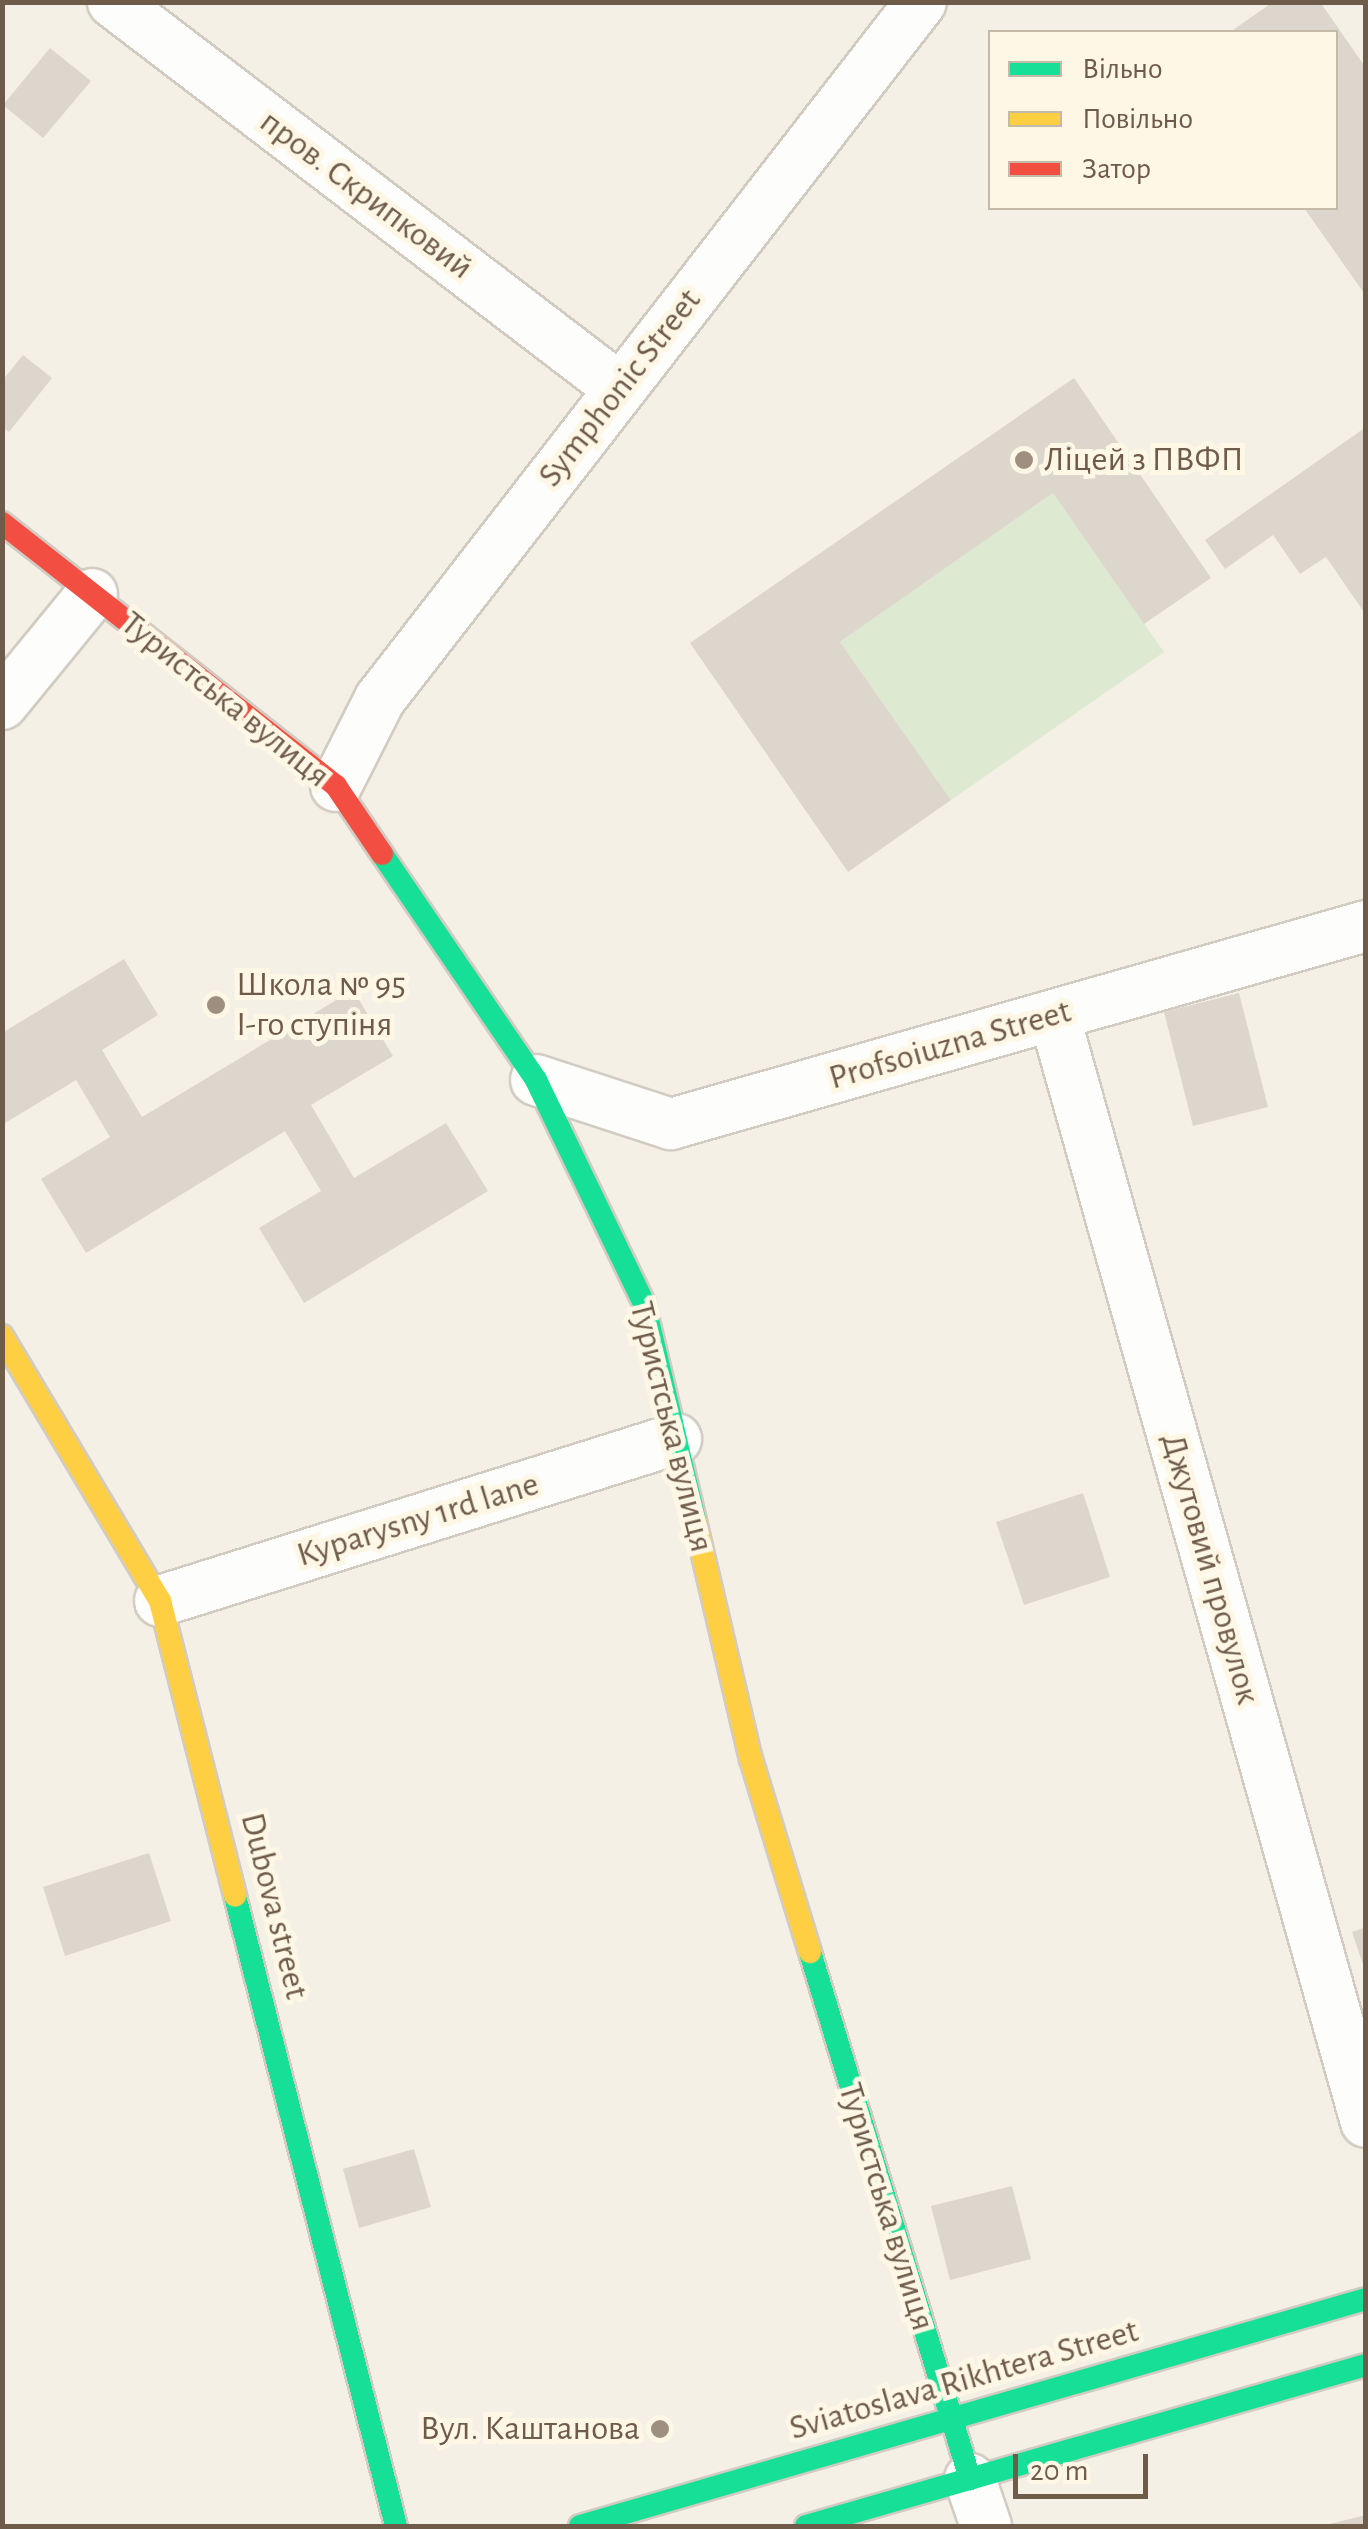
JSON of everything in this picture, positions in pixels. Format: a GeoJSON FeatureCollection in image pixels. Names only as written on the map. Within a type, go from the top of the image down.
{"type":"FeatureCollection","features":[{"type":"Feature","properties":{"kind":"street","name":"пров. Скрипковий"},"geometry":{"type":"LineString","coordinates":[[113,2],[619,388]]}},
{"type":"Feature","properties":{"kind":"street","name":"Symphonic Street"},"geometry":{"type":"LineString","coordinates":[[336,786],[380,698],[903,9]]}},
{"type":"Feature","properties":{"kind":"street","name":"Туристська вулиця"},"geometry":{"type":"LineString","coordinates":[[2,524],[336,786],[536,1080],[644,1303],[751,1759],[970,2479]]}},
{"type":"Feature","properties":{"kind":"street"},"geometry":{"type":"LineString","coordinates":[[2,704],[92,594]]}},
{"type":"Feature","properties":{"kind":"street","name":"Profsoiuzna Street"},"geometry":{"type":"LineString","coordinates":[[536,1080],[671,1124],[1366,926]]}},
{"type":"Feature","properties":{"kind":"street","name":"Джутовий провулок"},"geometry":{"type":"LineString","coordinates":[[1054,1015],[1366,2122]]}},
{"type":"Feature","properties":{"kind":"street","name":"Dubova street"},"geometry":{"type":"LineString","coordinates":[[2,1336],[160,1601],[396,2526]]}},
{"type":"Feature","properties":{"kind":"street","name":"Kyparysny 1rd lane"},"geometry":{"type":"LineString","coordinates":[[160,1601],[676,1438]]}},
{"type":"Feature","properties":{"kind":"street","name":"Sviatoslava Rikhtera Street"},"geometry":{"type":"LineString","coordinates":[[580,2526],[1366,2299]]}},
{"type":"Feature","properties":{"kind":"street"},"geometry":{"type":"LineString","coordinates":[[806,2526],[1366,2365]]}},
{"type":"Feature","properties":{"kind":"street"},"geometry":{"type":"LineString","coordinates":[[970,2479],[986,2526]]}},
{"type":"Feature","properties":{"kind":"green space"},"geometry":{"type":"Polygon","coordinates":[[[1053,493],[1164,652],[951,800],[840,642],[1053,493]]]}},
{"type":"Feature","properties":{"kind":"building"},"geometry":{"type":"Polygon","coordinates":[[[1273,2],[1320,2],[1366,68],[1366,296],[1305,210],[1338,210],[1338,30],[1233,30],[1273,2]]]}},
{"type":"Feature","properties":{"kind":"building"},"geometry":{"type":"Polygon","coordinates":[[[50,48],[91,81],[43,138],[3,105],[50,48]]]}},
{"type":"Feature","properties":{"kind":"building"},"geometry":{"type":"Polygon","coordinates":[[[23,355],[52,378],[9,432],[2,427],[2,381],[23,355]]]}},
{"type":"Feature","properties":{"kind":"building"},"geometry":{"type":"Polygon","coordinates":[[[1074,378],[1211,578],[1144,624],[1053,493],[840,642],[951,800],[848,872],[690,643],[1074,378]]]}},
{"type":"Feature","properties":{"kind":"building"},"geometry":{"type":"Polygon","coordinates":[[[1366,427],[1366,615],[1326,557],[1300,574],[1273,535],[1225,569],[1205,540],[1366,427]]]}},
{"type":"Feature","properties":{"kind":"building"},"geometry":{"type":"Polygon","coordinates":[[[124,959],[158,1015],[102,1050],[142,1117],[353,990],[393,1056],[311,1105],[354,1178],[446,1123],[488,1191],[304,1303],[259,1228],[321,1191],[285,1131],[86,1253],[41,1179],[110,1137],[76,1080],[2,1125],[2,1033],[124,959]]]}},
{"type":"Feature","properties":{"kind":"building"},"geometry":{"type":"Polygon","coordinates":[[[1239,993],[1268,1107],[1193,1126],[1164,1012],[1239,993]]]}},
{"type":"Feature","properties":{"kind":"building"},"geometry":{"type":"Polygon","coordinates":[[[1083,1493],[1110,1577],[1024,1605],[996,1522],[1083,1493]]]}},
{"type":"Feature","properties":{"kind":"building"},"geometry":{"type":"Polygon","coordinates":[[[149,1853],[171,1921],[65,1956],[43,1887],[149,1853]]]}},
{"type":"Feature","properties":{"kind":"building"},"geometry":{"type":"Polygon","coordinates":[[[1366,1927],[1366,1970],[1365,1970],[1352,1932],[1366,1927]]]}},
{"type":"Feature","properties":{"kind":"building"},"geometry":{"type":"Polygon","coordinates":[[[414,2149],[431,2207],[359,2228],[343,2169],[414,2149]]]}},
{"type":"Feature","properties":{"kind":"building"},"geometry":{"type":"Polygon","coordinates":[[[1012,2186],[1031,2259],[950,2280],[931,2206],[1012,2186]]]}},
{"type":"Feature","properties":{"kind":"building"},"geometry":{"type":"Polygon","coordinates":[[[1366,2515],[1366,2526],[1325,2526],[1325,2525],[1366,2515]]]}},
{"type":"Feature","properties":{"kind":"traffic: fast"},"geometry":{"type":"LineString","coordinates":[[382,854],[536,1080],[644,1303],[695,1521]]}},
{"type":"Feature","properties":{"kind":"traffic: fast"},"geometry":{"type":"LineString","coordinates":[[235,1896],[396,2526]]}},
{"type":"Feature","properties":{"kind":"traffic: fast"},"geometry":{"type":"LineString","coordinates":[[810,1952],[970,2479]]}},
{"type":"Feature","properties":{"kind":"traffic: fast"},"geometry":{"type":"LineString","coordinates":[[580,2526],[1366,2299]]}},
{"type":"Feature","properties":{"kind":"traffic: fast"},"geometry":{"type":"LineString","coordinates":[[806,2526],[1366,2365]]}},
{"type":"Feature","properties":{"kind":"traffic: slow"},"geometry":{"type":"LineString","coordinates":[[2,1336],[160,1601],[235,1896]]}},
{"type":"Feature","properties":{"kind":"traffic: slow"},"geometry":{"type":"LineString","coordinates":[[695,1521],[751,1759],[810,1952]]}},
{"type":"Feature","properties":{"kind":"traffic: jam"},"geometry":{"type":"LineString","coordinates":[[2,523],[336,786],[382,854]]}},
{"type":"Feature","properties":{"kind":"place","name":"Ліцей з ПВФП"},"geometry":{"type":"Point","coordinates":[1024,460]}},
{"type":"Feature","properties":{"kind":"place","name":"Школа № 95 І-го ступіня"},"geometry":{"type":"Point","coordinates":[216,1005]}},
{"type":"Feature","properties":{"kind":"place","name":"Вул. Каштанова"},"geometry":{"type":"Point","coordinates":[660,2429]}}]}
